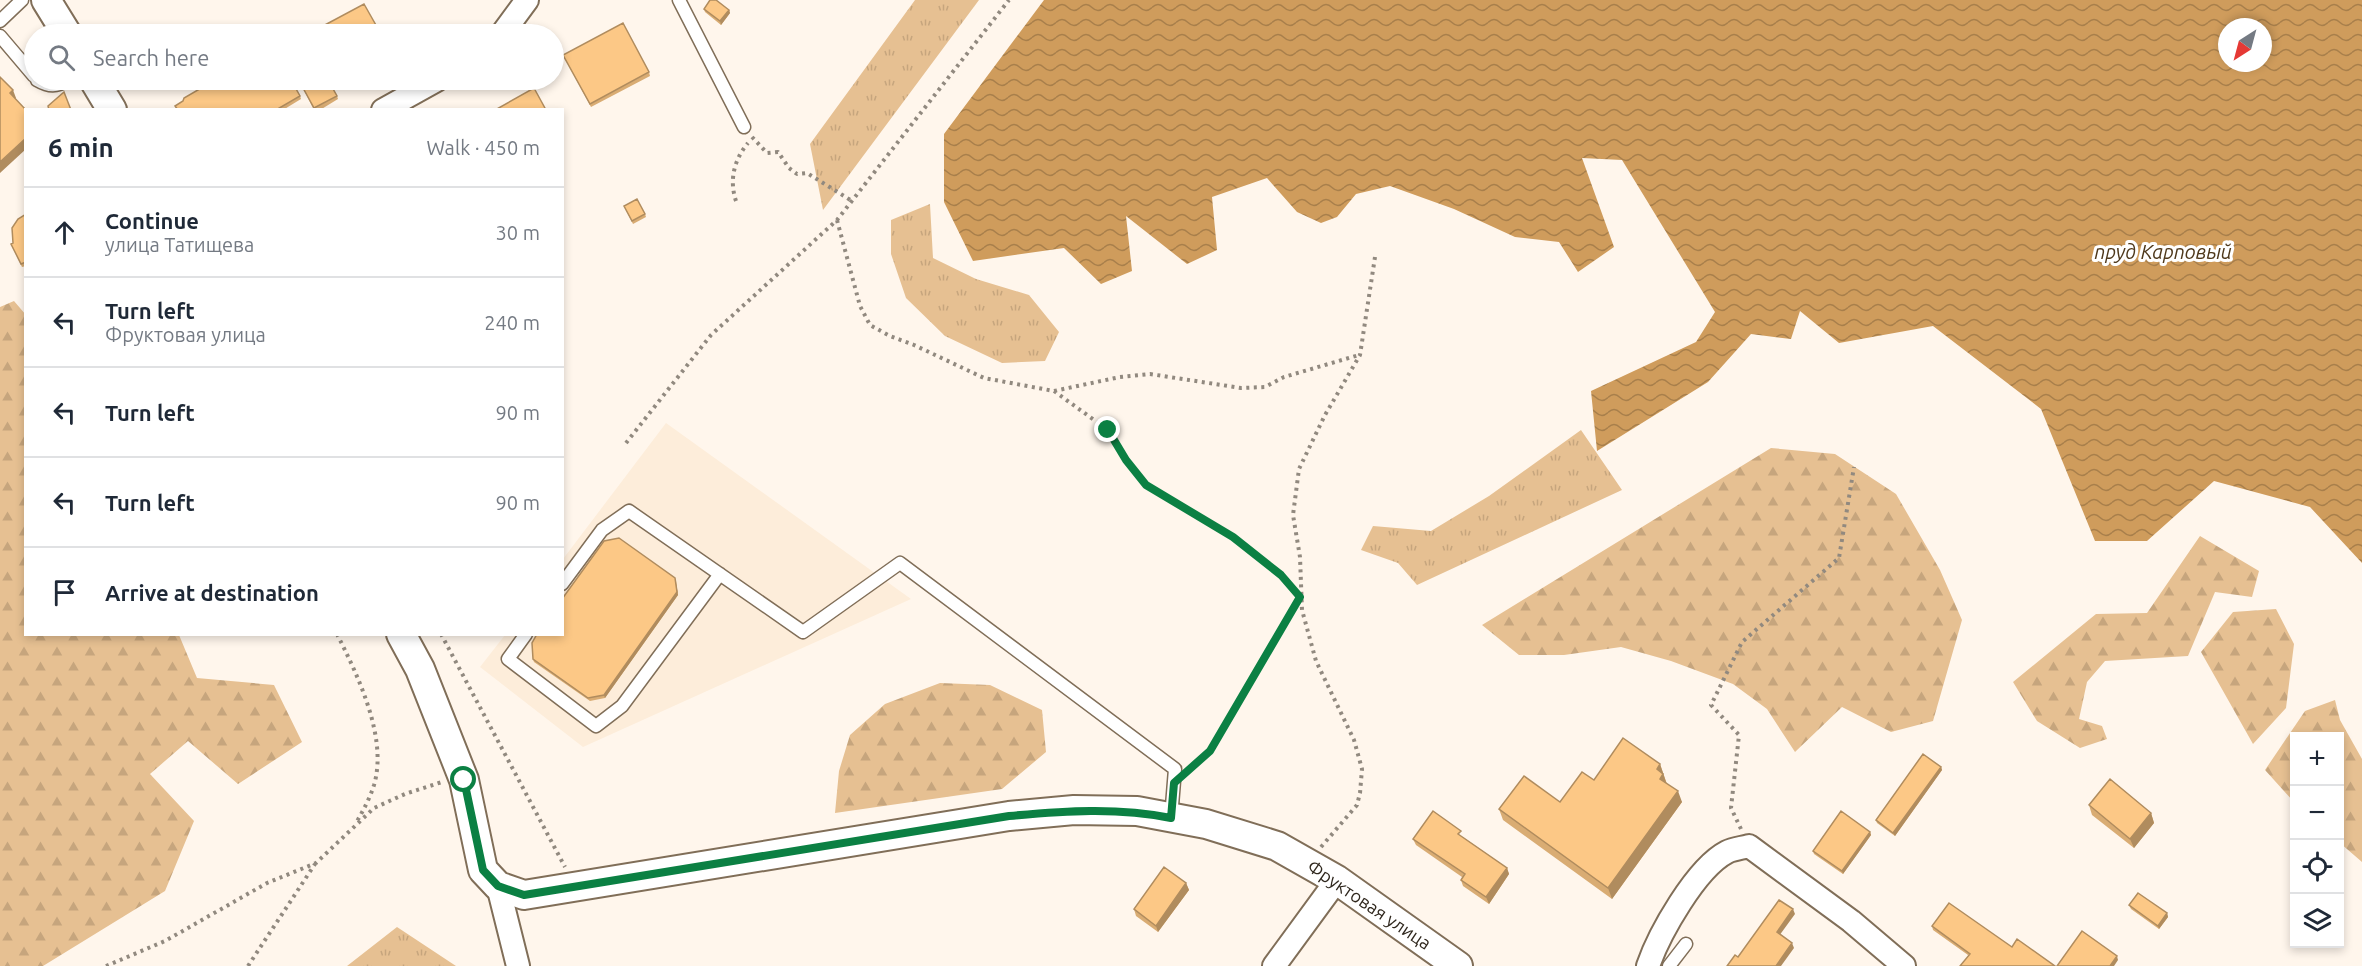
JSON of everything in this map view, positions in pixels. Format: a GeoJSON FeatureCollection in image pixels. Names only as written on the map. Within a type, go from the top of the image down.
{"type":"FeatureCollection","features":[{"type":"Feature","properties":{"kind":"street"},"geometry":{"type":"LineString","coordinates":[[46,0],[61,24]]}},
{"type":"Feature","properties":{"kind":"street"},"geometry":{"type":"LineString","coordinates":[[509,24],[527,0]]}},
{"type":"Feature","properties":{"kind":"street"},"geometry":{"type":"LineString","coordinates":[[100,90],[111,108]]}},
{"type":"Feature","properties":{"kind":"street"},"geometry":{"type":"LineString","coordinates":[[387,108],[418,90]]}},
{"type":"Feature","properties":{"kind":"street"},"geometry":{"type":"LineString","coordinates":[[402,636],[420,669],[462,776],[483,870],[498,886],[520,964]]}},
{"type":"Feature","properties":{"kind":"street","name":"Фруктовая улица"},"geometry":{"type":"LineString","coordinates":[[498,886],[524,895],[575,889],[1009,816],[1074,810],[1137,811],[1206,824],[1277,846],[1337,880],[1458,966]]}},
{"type":"Feature","properties":{"kind":"street"},"geometry":{"type":"LineString","coordinates":[[1648,966],[1664,929],[1699,876],[1727,852],[1749,846],[1851,921],[1904,966]]}},
{"type":"Feature","properties":{"kind":"street"},"geometry":{"type":"LineString","coordinates":[[1274,966],[1337,880]]}},
{"type":"Feature","properties":{"kind":"lane"},"geometry":{"type":"LineString","coordinates":[[0,21],[22,0]]}},
{"type":"Feature","properties":{"kind":"lane"},"geometry":{"type":"LineString","coordinates":[[679,0],[744,127]]}},
{"type":"Feature","properties":{"kind":"lane"},"geometry":{"type":"LineString","coordinates":[[0,36],[24,64]]}},
{"type":"Feature","properties":{"kind":"lane"},"geometry":{"type":"LineString","coordinates":[[564,581],[602,530],[628,511],[803,632],[900,563],[1175,769],[1171,818]]}},
{"type":"Feature","properties":{"kind":"lane"},"geometry":{"type":"LineString","coordinates":[[525,636],[508,659],[596,726],[622,706],[720,574]]}},
{"type":"Feature","properties":{"kind":"lane"},"geometry":{"type":"LineString","coordinates":[[1669,966],[1686,944]]}},
{"type":"Feature","properties":{"kind":"path"},"geometry":{"type":"LineString","coordinates":[[626,443],[711,334],[837,220],[1009,0]]}},
{"type":"Feature","properties":{"kind":"path"},"geometry":{"type":"LineString","coordinates":[[744,127],[766,153],[778,152],[789,168],[797,174],[807,173],[852,201]]}},
{"type":"Feature","properties":{"kind":"path"},"geometry":{"type":"LineString","coordinates":[[736,201],[732,192],[732,171],[747,143],[754,140]]}},
{"type":"Feature","properties":{"kind":"path"},"geometry":{"type":"LineString","coordinates":[[837,220],[860,306],[870,325],[984,378],[1054,391],[1120,377],[1150,374],[1241,388],[1265,387],[1284,377],[1360,355]]}},
{"type":"Feature","properties":{"kind":"path"},"geometry":{"type":"LineString","coordinates":[[1319,849],[1357,805],[1362,769],[1354,740],[1316,661],[1300,597],[1300,557],[1293,515],[1299,470],[1325,416],[1360,355],[1376,258]]}},
{"type":"Feature","properties":{"kind":"path"},"geometry":{"type":"LineString","coordinates":[[1054,391],[1108,430],[1126,460],[1146,485],[1233,537],[1281,575],[1300,597]]}},
{"type":"Feature","properties":{"kind":"path"},"geometry":{"type":"LineString","coordinates":[[1749,846],[1731,808],[1739,735],[1711,705],[1742,642],[1839,558],[1854,467]]}},
{"type":"Feature","properties":{"kind":"path"},"geometry":{"type":"LineString","coordinates":[[1174,783],[1210,751],[1300,597]]}},
{"type":"Feature","properties":{"kind":"path"},"geometry":{"type":"LineString","coordinates":[[338,636],[357,674],[375,731],[377,749],[375,783],[354,828]]}},
{"type":"Feature","properties":{"kind":"path"},"geometry":{"type":"LineString","coordinates":[[442,636],[567,869]]}},
{"type":"Feature","properties":{"kind":"path"},"geometry":{"type":"LineString","coordinates":[[248,966],[315,863],[374,808],[405,794],[462,776]]}},
{"type":"Feature","properties":{"kind":"path"},"geometry":{"type":"LineString","coordinates":[[106,966],[165,941],[267,883],[315,863]]}},
{"type":"Feature","properties":{"kind":"shaded area"},"geometry":{"type":"Polygon","coordinates":[[[666,423],[911,599],[583,747],[480,667],[504,636],[564,636],[564,558],[666,423]]]}},
{"type":"Feature","properties":{"kind":"green space"},"geometry":{"type":"Polygon","coordinates":[[[915,0],[979,0],[823,210],[810,144],[915,0]]]}},
{"type":"Feature","properties":{"kind":"green space"},"geometry":{"type":"Polygon","coordinates":[[[930,204],[933,258],[976,279],[1029,295],[1059,332],[1045,361],[1002,363],[945,336],[906,298],[891,254],[891,220],[930,204]]]}},
{"type":"Feature","properties":{"kind":"green space"},"geometry":{"type":"Polygon","coordinates":[[[14,301],[24,313],[24,636],[179,636],[197,678],[274,685],[302,742],[238,784],[188,741],[150,774],[194,821],[165,891],[43,966],[0,966],[0,307],[14,301]]]}},
{"type":"Feature","properties":{"kind":"green space"},"geometry":{"type":"Polygon","coordinates":[[[1581,430],[1622,490],[1417,585],[1398,563],[1361,550],[1373,526],[1431,531],[1489,496],[1581,430]]]}},
{"type":"Feature","properties":{"kind":"green space"},"geometry":{"type":"Polygon","coordinates":[[[1771,448],[1835,454],[1896,494],[1940,570],[1962,620],[1933,721],[1891,732],[1842,707],[1795,752],[1767,709],[1733,684],[1671,661],[1621,647],[1564,655],[1519,655],[1482,625],[1771,448]]]}},
{"type":"Feature","properties":{"kind":"green space"},"geometry":{"type":"Polygon","coordinates":[[[2200,536],[2259,571],[2252,597],[2215,592],[2188,656],[2105,661],[2087,682],[2079,719],[2102,726],[2107,739],[2080,748],[2037,721],[2013,682],[2096,614],[2147,613],[2200,536]]]}},
{"type":"Feature","properties":{"kind":"green space"},"geometry":{"type":"Polygon","coordinates":[[[2276,609],[2294,644],[2286,708],[2253,744],[2201,652],[2233,612],[2276,609]]]}},
{"type":"Feature","properties":{"kind":"green space"},"geometry":{"type":"Polygon","coordinates":[[[940,683],[990,685],[1042,710],[1046,752],[1002,789],[835,813],[839,771],[850,735],[885,704],[940,683]]]}},
{"type":"Feature","properties":{"kind":"green space"},"geometry":{"type":"Polygon","coordinates":[[[2335,700],[2340,720],[2362,759],[2362,862],[2344,846],[2344,732],[2291,732],[2305,711],[2335,700]]]}},
{"type":"Feature","properties":{"kind":"green space"},"geometry":{"type":"Polygon","coordinates":[[[2290,733],[2290,798],[2265,770],[2290,733]]]}},
{"type":"Feature","properties":{"kind":"green space"},"geometry":{"type":"Polygon","coordinates":[[[397,927],[456,966],[347,966],[397,927]]]}},
{"type":"Feature","properties":{"kind":"water","name":"пруд Карповый"},"geometry":{"type":"Polygon","coordinates":[[[1044,0],[2362,0],[2362,563],[2310,507],[2214,481],[2147,541],[2095,541],[2041,409],[1933,326],[1839,343],[1800,311],[1791,339],[1751,334],[1708,382],[1597,451],[1591,391],[1696,342],[1715,312],[1622,160],[1582,158],[1614,247],[1578,272],[1559,242],[1515,237],[1454,209],[1390,186],[1356,194],[1337,217],[1321,223],[1297,212],[1267,178],[1212,197],[1217,250],[1187,264],[1126,216],[1132,271],[1101,284],[1064,248],[973,261],[944,202],[944,134],[1044,0]]]}},
{"type":"Feature","properties":{"kind":"building"},"geometry":{"type":"Polygon","coordinates":[[[710,0],[716,0],[729,10],[720,21],[704,9],[710,0]]]}},
{"type":"Feature","properties":{"kind":"building"},"geometry":{"type":"Polygon","coordinates":[[[364,4],[375,24],[327,24],[364,4]]]}},
{"type":"Feature","properties":{"kind":"building"},"geometry":{"type":"Polygon","coordinates":[[[623,23],[649,72],[590,104],[564,54],[623,23]]]}},
{"type":"Feature","properties":{"kind":"building"},"geometry":{"type":"Polygon","coordinates":[[[0,77],[13,90],[10,93],[24,108],[24,140],[0,162],[0,77]]]}},
{"type":"Feature","properties":{"kind":"building"},"geometry":{"type":"Polygon","coordinates":[[[198,90],[297,90],[300,96],[279,108],[176,108],[175,106],[198,90]]]}},
{"type":"Feature","properties":{"kind":"building"},"geometry":{"type":"Polygon","coordinates":[[[304,90],[334,90],[337,96],[314,108],[304,90]]]}},
{"type":"Feature","properties":{"kind":"building"},"geometry":{"type":"Polygon","coordinates":[[[530,90],[535,90],[545,108],[499,108],[530,90]]]}},
{"type":"Feature","properties":{"kind":"building"},"geometry":{"type":"Polygon","coordinates":[[[64,92],[70,108],[48,108],[64,92]]]}},
{"type":"Feature","properties":{"kind":"building"},"geometry":{"type":"Polygon","coordinates":[[[637,199],[645,214],[632,221],[624,206],[637,199]]]}},
{"type":"Feature","properties":{"kind":"building"},"geometry":{"type":"Polygon","coordinates":[[[24,215],[24,263],[21,264],[11,244],[13,243],[12,228],[24,215]]]}},
{"type":"Feature","properties":{"kind":"building"},"geometry":{"type":"Polygon","coordinates":[[[619,538],[675,578],[677,592],[604,695],[588,698],[533,659],[532,643],[536,636],[564,636],[564,596],[604,541],[619,538]]]}},
{"type":"Feature","properties":{"kind":"building"},"geometry":{"type":"Polygon","coordinates":[[[1623,738],[1660,764],[1657,769],[1663,774],[1660,779],[1678,791],[1608,888],[1499,809],[1524,776],[1560,802],[1582,772],[1594,780],[1623,738]]]}},
{"type":"Feature","properties":{"kind":"building"},"geometry":{"type":"Polygon","coordinates":[[[1923,754],[1941,767],[1893,833],[1876,820],[1923,754]]]}},
{"type":"Feature","properties":{"kind":"building"},"geometry":{"type":"Polygon","coordinates":[[[2110,779],[2151,813],[2130,839],[2089,805],[2110,779]]]}},
{"type":"Feature","properties":{"kind":"building"},"geometry":{"type":"Polygon","coordinates":[[[1433,811],[1461,831],[1458,834],[1507,868],[1486,897],[1461,880],[1465,874],[1413,839],[1433,811]]]}},
{"type":"Feature","properties":{"kind":"building"},"geometry":{"type":"Polygon","coordinates":[[[1841,811],[1870,832],[1842,871],[1813,851],[1841,811]]]}},
{"type":"Feature","properties":{"kind":"building"},"geometry":{"type":"Polygon","coordinates":[[[1164,867],[1186,883],[1156,926],[1134,909],[1164,867]]]}},
{"type":"Feature","properties":{"kind":"building"},"geometry":{"type":"Polygon","coordinates":[[[2138,893],[2167,913],[2158,926],[2129,905],[2138,893]]]}},
{"type":"Feature","properties":{"kind":"building"},"geometry":{"type":"Polygon","coordinates":[[[1779,900],[1793,909],[1777,932],[1792,943],[1776,966],[1727,966],[1735,955],[1738,957],[1779,900]]]}},
{"type":"Feature","properties":{"kind":"building"},"geometry":{"type":"Polygon","coordinates":[[[1949,903],[2012,947],[2017,939],[2055,966],[1960,966],[1970,954],[1932,926],[1949,903]]]}},
{"type":"Feature","properties":{"kind":"building"},"geometry":{"type":"Polygon","coordinates":[[[2082,931],[2117,956],[2110,966],[2057,966],[2082,931]]]}},
{"type":"Feature","properties":{"kind":"route"},"geometry":{"type":"LineString","coordinates":[[464,780],[483,870],[498,886],[524,895],[575,889],[1009,816],[1074,810],[1137,811],[1171,818],[1174,783],[1210,751],[1300,597],[1281,575],[1233,537],[1146,485],[1126,460],[1108,430]]}}]}
